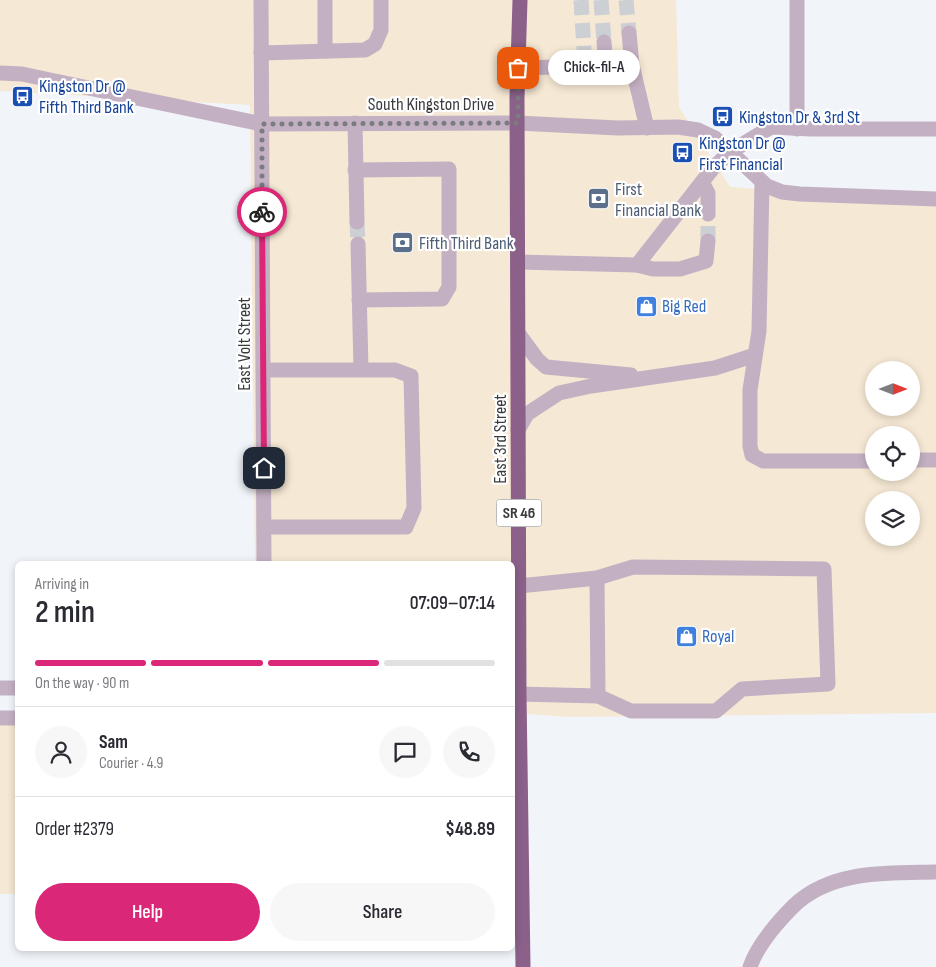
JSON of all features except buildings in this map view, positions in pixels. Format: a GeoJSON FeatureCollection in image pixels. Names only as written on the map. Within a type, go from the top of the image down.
{"type":"FeatureCollection","features":[{"type":"Feature","properties":{"kind":"highway","name":"East 3rd Street"},"geometry":{"type":"LineString","coordinates":[[520,0],[518,68],[519,586],[515,694],[523,967]]}},
{"type":"Feature","properties":{"kind":"street","name":"East Volt Street"},"geometry":{"type":"LineString","coordinates":[[261,0],[264,561]]}},
{"type":"Feature","properties":{"kind":"street"},"geometry":{"type":"LineString","coordinates":[[325,0],[325,51]]}},
{"type":"Feature","properties":{"kind":"street"},"geometry":{"type":"LineString","coordinates":[[261,53],[364,50],[375,44],[381,30],[381,0]]}},
{"type":"Feature","properties":{"kind":"street"},"geometry":{"type":"LineString","coordinates":[[797,0],[797,129]]}},
{"type":"Feature","properties":{"kind":"street"},"geometry":{"type":"LineString","coordinates":[[629,33],[632,66],[647,128]]}},
{"type":"Feature","properties":{"kind":"street"},"geometry":{"type":"LineString","coordinates":[[604,42],[606,66]]}},
{"type":"Feature","properties":{"kind":"street"},"geometry":{"type":"LineString","coordinates":[[518,68],[632,66]]}},
{"type":"Feature","properties":{"kind":"street","name":"South Kingston Drive"},"geometry":{"type":"LineString","coordinates":[[0,72],[22,74],[262,124],[518,123],[618,128],[678,127],[698,130],[715,138],[762,182],[782,192],[936,199]]}},
{"type":"Feature","properties":{"kind":"street"},"geometry":{"type":"LineString","coordinates":[[354,123],[357,222]]}},
{"type":"Feature","properties":{"kind":"street"},"geometry":{"type":"LineString","coordinates":[[637,264],[713,168],[730,152],[771,127],[797,129],[936,129]]}},
{"type":"Feature","properties":{"kind":"street"},"geometry":{"type":"LineString","coordinates":[[354,170],[449,169],[449,287],[442,298],[359,300]]}},
{"type":"Feature","properties":{"kind":"street"},"geometry":{"type":"LineString","coordinates":[[702,182],[708,193],[708,214]]}},
{"type":"Feature","properties":{"kind":"street"},"geometry":{"type":"LineString","coordinates":[[762,182],[759,331],[750,390],[750,446],[752,455],[763,461],[865,461]]}},
{"type":"Feature","properties":{"kind":"street"},"geometry":{"type":"LineString","coordinates":[[518,262],[637,264],[653,269],[680,269],[706,260],[708,241]]}},
{"type":"Feature","properties":{"kind":"street"},"geometry":{"type":"LineString","coordinates":[[358,244],[361,369]]}},
{"type":"Feature","properties":{"kind":"street"},"geometry":{"type":"LineString","coordinates":[[518,333],[536,359],[546,368],[650,378]]}},
{"type":"Feature","properties":{"kind":"street"},"geometry":{"type":"LineString","coordinates":[[518,430],[528,414],[559,393],[590,386],[715,368],[755,355]]}},
{"type":"Feature","properties":{"kind":"street"},"geometry":{"type":"LineString","coordinates":[[264,370],[395,370],[411,376],[414,508],[406,527],[264,527]]}},
{"type":"Feature","properties":{"kind":"street"},"geometry":{"type":"LineString","coordinates":[[920,460],[936,460]]}},
{"type":"Feature","properties":{"kind":"street"},"geometry":{"type":"LineString","coordinates":[[515,694],[598,696],[631,711],[716,711],[742,689],[828,684],[824,569],[633,567],[597,578],[519,586]]}},
{"type":"Feature","properties":{"kind":"street"},"geometry":{"type":"LineString","coordinates":[[597,578],[598,696]]}},
{"type":"Feature","properties":{"kind":"street"},"geometry":{"type":"LineString","coordinates":[[0,688],[15,688]]}},
{"type":"Feature","properties":{"kind":"street"},"geometry":{"type":"LineString","coordinates":[[0,718],[15,718]]}},
{"type":"Feature","properties":{"kind":"street"},"geometry":{"type":"LineString","coordinates":[[750,967],[759,949],[777,924],[802,898],[819,888],[835,881],[852,877],[936,872]]}},
{"type":"Feature","properties":{"kind":"shaded area"},"geometry":{"type":"Polygon","coordinates":[[[0,0],[676,0],[679,107],[730,187],[936,202],[936,713],[570,717],[515,713],[515,561],[255,561],[250,105],[0,91],[0,0]]]}},
{"type":"Feature","properties":{"kind":"shaded area"},"geometry":{"type":"Polygon","coordinates":[[[0,724],[15,724],[15,894],[0,894],[0,724]]]}},
{"type":"Feature","properties":{"kind":"tunnel"},"geometry":{"type":"LineString","coordinates":[[581,0],[585,66]]}},
{"type":"Feature","properties":{"kind":"tunnel"},"geometry":{"type":"LineString","coordinates":[[601,0],[604,42]]}},
{"type":"Feature","properties":{"kind":"tunnel"},"geometry":{"type":"LineString","coordinates":[[626,0],[629,33]]}},
{"type":"Feature","properties":{"kind":"tunnel"},"geometry":{"type":"LineString","coordinates":[[708,214],[708,241]]}},
{"type":"Feature","properties":{"kind":"tunnel"},"geometry":{"type":"LineString","coordinates":[[357,222],[358,244]]}},
{"type":"Feature","properties":{"kind":"way so far"},"geometry":{"type":"LineString","coordinates":[[262,212],[262,124],[518,123],[518,68]]}},
{"type":"Feature","properties":{"kind":"place","name":"Chick-fil-A"},"geometry":{"type":"Point","coordinates":[518,68]}},
{"type":"Feature","properties":{"kind":"place","name":"Kingston Dr @ Fifth Third Bank"},"geometry":{"type":"Point","coordinates":[23,96]}},
{"type":"Feature","properties":{"kind":"place","name":"Kingston Dr & 3rd St"},"geometry":{"type":"Point","coordinates":[723,117]}},
{"type":"Feature","properties":{"kind":"place","name":"Kingston Dr @ First Financial"},"geometry":{"type":"Point","coordinates":[683,153]}},
{"type":"Feature","properties":{"kind":"place","name":"First Financial Bank"},"geometry":{"type":"Point","coordinates":[599,199]}},
{"type":"Feature","properties":{"kind":"place","name":"Fifth Third Bank"},"geometry":{"type":"Point","coordinates":[403,243]}},
{"type":"Feature","properties":{"kind":"place","name":"Big Red"},"geometry":{"type":"Point","coordinates":[646,306]}},
{"type":"Feature","properties":{"kind":"place","name":"Royal"},"geometry":{"type":"Point","coordinates":[686,636]}},
{"type":"Feature","properties":{"kind":"route"},"geometry":{"type":"LineString","coordinates":[[262,212],[264,468]]}}]}
